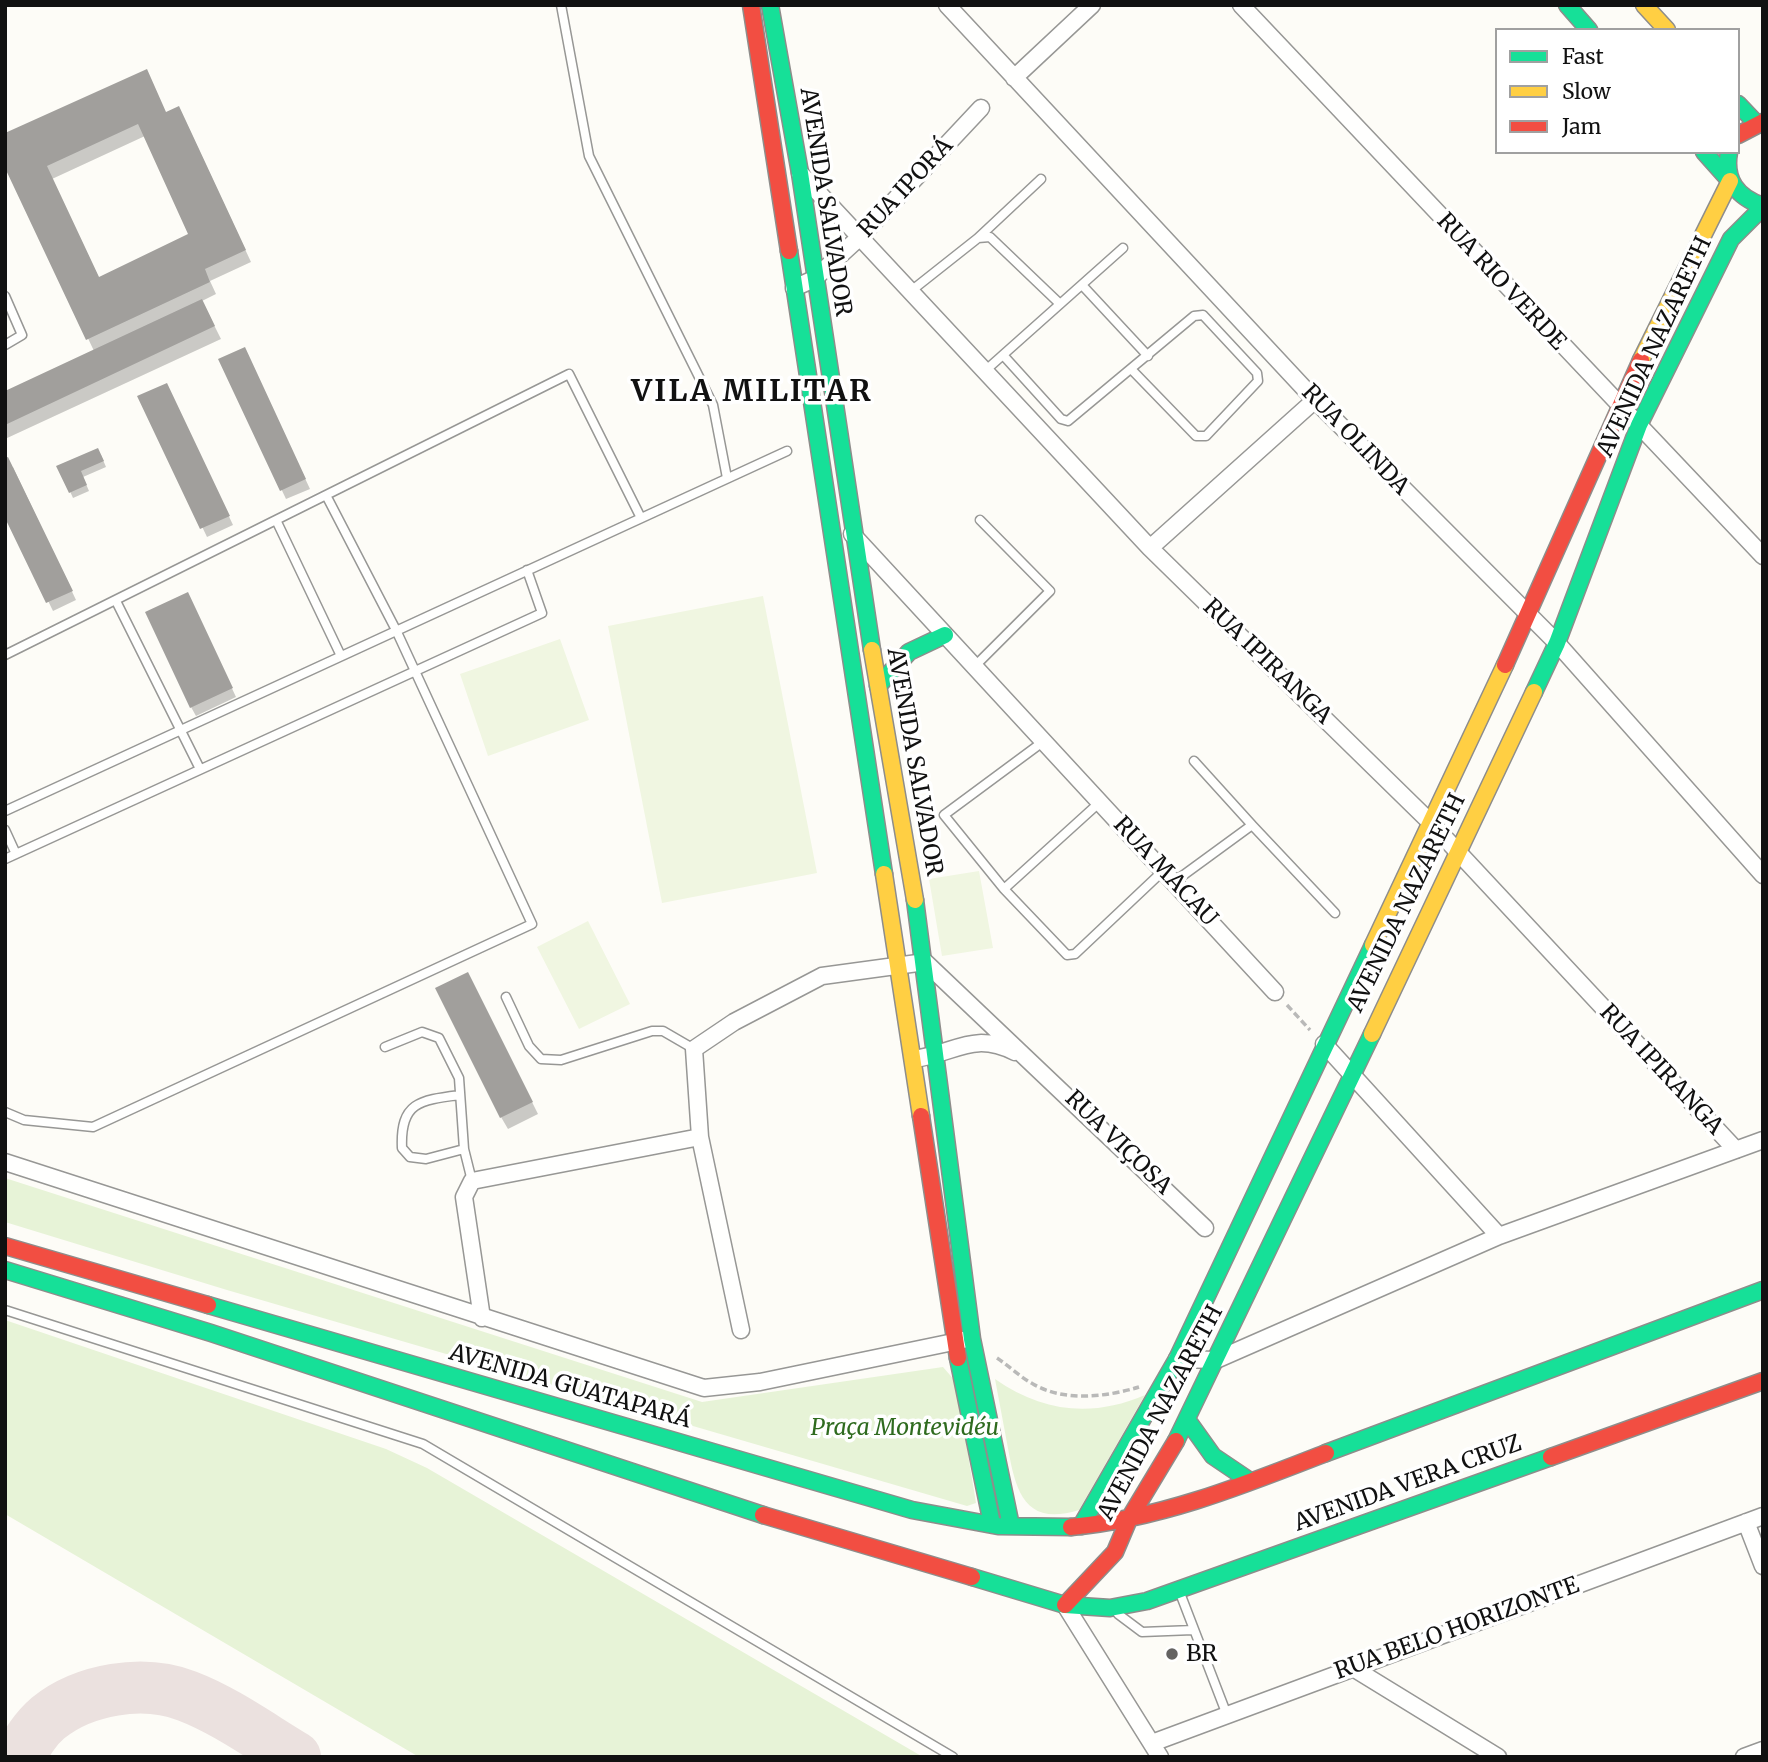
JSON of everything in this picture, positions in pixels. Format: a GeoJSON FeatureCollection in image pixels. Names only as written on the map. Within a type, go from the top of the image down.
{"type":"FeatureCollection","features":[{"type":"Feature","properties":{"kind":"main road","name":"AVENIDA SALVADOR"},"geometry":{"type":"LineString","coordinates":[[751,5],[955,1341],[992,1524]]}},
{"type":"Feature","properties":{"kind":"main road","name":"AVENIDA SALVADOR"},"geometry":{"type":"LineString","coordinates":[[770,5],[800,173],[853,535],[925,961],[972,1339],[1011,1526]]}},
{"type":"Feature","properties":{"kind":"main road"},"geometry":{"type":"LineString","coordinates":[[1567,5],[1588,28]]}},
{"type":"Feature","properties":{"kind":"main road"},"geometry":{"type":"LineString","coordinates":[[1644,5],[1665,28]]}},
{"type":"Feature","properties":{"kind":"main road"},"geometry":{"type":"LineString","coordinates":[[1740,106],[1760,123],[1740,134]]}},
{"type":"Feature","properties":{"kind":"main road"},"geometry":{"type":"LineString","coordinates":[[1706,154],[1743,198],[1763,207]]}},
{"type":"Feature","properties":{"kind":"main road"},"geometry":{"type":"LineString","coordinates":[[1729,154],[1727,169],[1730,181]]}},
{"type":"Feature","properties":{"kind":"main road","name":"AVENIDA NAZARETH"},"geometry":{"type":"LineString","coordinates":[[1065,1605],[1115,1552],[1129,1519],[1188,1421],[1216,1360],[1243,1260],[1324,1044],[1528,617],[1618,406],[1730,181]]}},
{"type":"Feature","properties":{"kind":"main road","name":"AVENIDA NAZARETH"},"geometry":{"type":"LineString","coordinates":[[1081,1526],[1177,1359],[1243,1260],[1351,1074],[1557,643],[1639,425],[1731,239],[1763,207]]}},
{"type":"Feature","properties":{"kind":"main road"},"geometry":{"type":"LineString","coordinates":[[878,686],[909,652],[945,635]]}},
{"type":"Feature","properties":{"kind":"main road","name":"AVENIDA GUATAPARÁ"},"geometry":{"type":"LineString","coordinates":[[5,1246],[720,1467],[943,1518],[1011,1526],[1081,1526],[1129,1519]]}},
{"type":"Feature","properties":{"kind":"main road"},"geometry":{"type":"LineString","coordinates":[[5,1270],[211,1333],[708,1499],[1065,1605]]}},
{"type":"Feature","properties":{"kind":"main road"},"geometry":{"type":"LineString","coordinates":[[1129,1519],[1250,1481],[1763,1290]]}},
{"type":"Feature","properties":{"kind":"main road","name":"AVENIDA VERA CRUZ"},"geometry":{"type":"LineString","coordinates":[[1065,1605],[1110,1608],[1179,1590],[1763,1381]]}},
{"type":"Feature","properties":{"kind":"main road"},"geometry":{"type":"LineString","coordinates":[[1188,1421],[1196,1439],[1213,1457],[1250,1481]]}},
{"type":"Feature","properties":{"kind":"main road"},"geometry":{"type":"LineString","coordinates":[[708,1499],[720,1467]]}},
{"type":"Feature","properties":{"kind":"street","name":"RUA OLINDA"},"geometry":{"type":"LineString","coordinates":[[947,5],[1315,400],[1528,617],[1557,643],[1763,875]]}},
{"type":"Feature","properties":{"kind":"street"},"geometry":{"type":"LineString","coordinates":[[1014,78],[1092,5]]}},
{"type":"Feature","properties":{"kind":"street","name":"RUA RIO VERDE"},"geometry":{"type":"LineString","coordinates":[[1241,5],[1618,406],[1763,556]]}},
{"type":"Feature","properties":{"kind":"street","name":"RUA IPORÁ"},"geometry":{"type":"LineString","coordinates":[[794,288],[814,279],[861,236],[981,108]]}},
{"type":"Feature","properties":{"kind":"street","name":"RUA IPIRANGA"},"geometry":{"type":"LineString","coordinates":[[800,173],[1150,548],[1430,822],[1736,1150]]}},
{"type":"Feature","properties":{"kind":"street"},"geometry":{"type":"LineString","coordinates":[[1150,548],[1315,400]]}},
{"type":"Feature","properties":{"kind":"street","name":"RUA MACAU"},"geometry":{"type":"LineString","coordinates":[[829,510],[1275,992]]}},
{"type":"Feature","properties":{"kind":"street"},"geometry":{"type":"LineString","coordinates":[[741,1330],[700,1137],[694,1049],[734,1022],[822,976],[925,961]]}},
{"type":"Feature","properties":{"kind":"street","name":"RUA VIÇOSA"},"geometry":{"type":"LineString","coordinates":[[925,961],[1205,1228]]}},
{"type":"Feature","properties":{"kind":"street","name":"RUA VIÇOSA"},"geometry":{"type":"LineString","coordinates":[[914,1059],[938,1055],[968,1044],[993,1041],[1030,1059]]}},
{"type":"Feature","properties":{"kind":"street"},"geometry":{"type":"LineString","coordinates":[[1324,1044],[1499,1236]]}},
{"type":"Feature","properties":{"kind":"street"},"geometry":{"type":"LineString","coordinates":[[482,1318],[464,1197],[472,1181],[700,1137]]}},
{"type":"Feature","properties":{"kind":"street"},"geometry":{"type":"LineString","coordinates":[[1177,1359],[1216,1360],[1499,1236],[1763,1140]]}},
{"type":"Feature","properties":{"kind":"street","name":"AVENIDA GUATAPARÁ"},"geometry":{"type":"LineString","coordinates":[[5,1162],[704,1388],[760,1382],[972,1339]]}},
{"type":"Feature","properties":{"kind":"street","name":"RUA BELO HORIZONTE"},"geometry":{"type":"LineString","coordinates":[[1156,1750],[1227,1715],[1763,1516]]}},
{"type":"Feature","properties":{"kind":"street"},"geometry":{"type":"LineString","coordinates":[[1746,1522],[1763,1566]]}},
{"type":"Feature","properties":{"kind":"street"},"geometry":{"type":"LineString","coordinates":[[1065,1605],[1156,1750]]}},
{"type":"Feature","properties":{"kind":"street"},"geometry":{"type":"LineString","coordinates":[[1353,1668],[1498,1757]]}},
{"type":"Feature","properties":{"kind":"street"},"geometry":{"type":"LineString","coordinates":[[1744,1757],[1763,1750]]}},
{"type":"Feature","properties":{"kind":"lane"},"geometry":{"type":"LineString","coordinates":[[561,5],[589,156],[713,405],[727,478]]}},
{"type":"Feature","properties":{"kind":"lane"},"geometry":{"type":"LineString","coordinates":[[911,291],[978,238],[1041,178]]}},
{"type":"Feature","properties":{"kind":"lane"},"geometry":{"type":"LineString","coordinates":[[978,238],[990,237],[1059,303]]}},
{"type":"Feature","properties":{"kind":"lane"},"geometry":{"type":"LineString","coordinates":[[986,370],[1123,248]]}},
{"type":"Feature","properties":{"kind":"lane"},"geometry":{"type":"LineString","coordinates":[[1082,285],[1148,356]]}},
{"type":"Feature","properties":{"kind":"lane"},"geometry":{"type":"LineString","coordinates":[[5,296],[22,335],[5,345]]}},
{"type":"Feature","properties":{"kind":"lane"},"geometry":{"type":"LineString","coordinates":[[1003,355],[1061,419],[1068,421],[1194,316],[1203,315],[1257,373],[1258,381],[1206,436],[1196,436],[1132,370]]}},
{"type":"Feature","properties":{"kind":"lane"},"geometry":{"type":"LineString","coordinates":[[5,655],[277,522],[569,374],[641,518]]}},
{"type":"Feature","properties":{"kind":"lane"},"geometry":{"type":"LineString","coordinates":[[5,811],[786,451]]}},
{"type":"Feature","properties":{"kind":"lane"},"geometry":{"type":"LineString","coordinates":[[5,1112],[24,1120],[93,1127],[533,924],[396,630],[327,497]]}},
{"type":"Feature","properties":{"kind":"lane"},"geometry":{"type":"LineString","coordinates":[[974,667],[1050,592],[980,520]]}},
{"type":"Feature","properties":{"kind":"lane"},"geometry":{"type":"LineString","coordinates":[[277,522],[341,656]]}},
{"type":"Feature","properties":{"kind":"lane"},"geometry":{"type":"LineString","coordinates":[[5,859],[414,669],[542,613],[527,570]]}},
{"type":"Feature","properties":{"kind":"lane"},"geometry":{"type":"LineString","coordinates":[[116,601],[200,769]]}},
{"type":"Feature","properties":{"kind":"lane"},"geometry":{"type":"LineString","coordinates":[[1044,741],[944,815],[1004,889],[1068,955],[1075,954],[1169,877],[1252,825]]}},
{"type":"Feature","properties":{"kind":"lane"},"geometry":{"type":"LineString","coordinates":[[1194,761],[1335,914]]}},
{"type":"Feature","properties":{"kind":"lane"},"geometry":{"type":"LineString","coordinates":[[1004,889],[1100,802]]}},
{"type":"Feature","properties":{"kind":"lane"},"geometry":{"type":"LineString","coordinates":[[5,830],[16,854]]}},
{"type":"Feature","properties":{"kind":"lane"},"geometry":{"type":"LineString","coordinates":[[506,997],[529,1046],[541,1059],[561,1060],[652,1031],[663,1031],[694,1049]]}},
{"type":"Feature","properties":{"kind":"lane"},"geometry":{"type":"LineString","coordinates":[[385,1047],[422,1032],[439,1038],[459,1078],[464,1149],[472,1181]]}},
{"type":"Feature","properties":{"kind":"lane"},"geometry":{"type":"LineString","coordinates":[[460,1095],[413,1105],[405,1115],[402,1148],[410,1157],[426,1159],[464,1149]]}},
{"type":"Feature","properties":{"kind":"lane"},"geometry":{"type":"LineString","coordinates":[[5,1310],[423,1444],[953,1757]]}},
{"type":"Feature","properties":{"kind":"lane"},"geometry":{"type":"LineString","coordinates":[[1179,1590],[1227,1715]]}},
{"type":"Feature","properties":{"kind":"lane"},"geometry":{"type":"LineString","coordinates":[[1131,1604],[1142,1632]]}},
{"type":"Feature","properties":{"kind":"lane"},"geometry":{"type":"LineString","coordinates":[[1110,1608],[1142,1632],[1193,1630]]}},
{"type":"Feature","properties":{"kind":"path"},"geometry":{"type":"LineString","coordinates":[[1275,992],[1324,1044]]}},
{"type":"Feature","properties":{"kind":"path"},"geometry":{"type":"LineString","coordinates":[[972,1339],[1034,1385],[1071,1395],[1112,1395],[1168,1378]]}},
{"type":"Feature","properties":{"kind":"green space"},"geometry":{"type":"Polygon","coordinates":[[[763,596],[817,873],[662,903],[608,626],[763,596]]]}},
{"type":"Feature","properties":{"kind":"green space"},"geometry":{"type":"Polygon","coordinates":[[[560,639],[589,720],[488,756],[460,674],[560,639]]]}},
{"type":"Feature","properties":{"kind":"green space"},"geometry":{"type":"Polygon","coordinates":[[[979,871],[993,948],[942,956],[929,879],[979,871]]]}},
{"type":"Feature","properties":{"kind":"green space"},"geometry":{"type":"Polygon","coordinates":[[[588,921],[630,1004],[579,1029],[537,947],[588,921]]]}},
{"type":"Feature","properties":{"kind":"green space","name":"Praça Montevidéu"},"geometry":{"type":"Polygon","coordinates":[[[5,1178],[702,1402],[943,1367],[956,1382],[976,1503],[967,1506],[227,1290],[5,1222],[5,1178]]]}},
{"type":"Feature","properties":{"kind":"green space"},"geometry":{"type":"Polygon","coordinates":[[[5,1320],[386,1449],[427,1468],[923,1757],[419,1757],[5,1514],[5,1320]]]}},
{"type":"Feature","properties":{"kind":"green space"},"geometry":{"type":"Polygon","coordinates":[[[995,1379],[1031,1399],[1068,1408],[1106,1407],[1145,1395],[1079,1510],[1060,1514],[1045,1513],[1033,1508],[1025,1500],[1018,1488],[1010,1459],[995,1379]]]}},
{"type":"Feature","properties":{"kind":"building"},"geometry":{"type":"Polygon","coordinates":[[[147,69],[166,112],[179,106],[246,250],[205,269],[210,282],[86,340],[5,168],[5,133],[147,69]],[[138,124],[47,166],[99,277],[188,234],[138,124]]]}},
{"type":"Feature","properties":{"kind":"building"},"geometry":{"type":"Polygon","coordinates":[[[202,299],[215,326],[5,425],[5,391],[202,299]]]}},
{"type":"Feature","properties":{"kind":"building"},"geometry":{"type":"Polygon","coordinates":[[[245,347],[306,479],[280,491],[218,359],[245,347]]]}},
{"type":"Feature","properties":{"kind":"building"},"geometry":{"type":"Polygon","coordinates":[[[167,383],[230,516],[200,529],[137,396],[167,383]]]}},
{"type":"Feature","properties":{"kind":"building"},"geometry":{"type":"Polygon","coordinates":[[[98,448],[104,461],[81,471],[87,485],[69,493],[56,466],[98,448]]]}},
{"type":"Feature","properties":{"kind":"building"},"geometry":{"type":"Polygon","coordinates":[[[8,457],[73,591],[46,603],[5,518],[5,458],[8,457]]]}},
{"type":"Feature","properties":{"kind":"building"},"geometry":{"type":"Polygon","coordinates":[[[188,592],[233,688],[190,708],[145,612],[188,592]]]}},
{"type":"Feature","properties":{"kind":"building"},"geometry":{"type":"Polygon","coordinates":[[[468,972],[533,1102],[500,1118],[435,988],[468,972]]]}},
{"type":"Feature","properties":{"kind":"taxiway"},"geometry":{"type":"LineString","coordinates":[[19,1757],[39,1727],[63,1708],[96,1694],[133,1688],[152,1688],[187,1696],[228,1716],[295,1757]]}},
{"type":"Feature","properties":{"kind":"traffic: fast"},"geometry":{"type":"LineString","coordinates":[[770,5],[800,173],[872,650]]}},
{"type":"Feature","properties":{"kind":"traffic: fast"},"geometry":{"type":"LineString","coordinates":[[1567,5],[1587,28]]}},
{"type":"Feature","properties":{"kind":"traffic: fast"},"geometry":{"type":"LineString","coordinates":[[1740,106],[1756,123]]}},
{"type":"Feature","properties":{"kind":"traffic: fast"},"geometry":{"type":"LineString","coordinates":[[1706,154],[1729,180]]}},
{"type":"Feature","properties":{"kind":"traffic: fast"},"geometry":{"type":"LineString","coordinates":[[1729,154],[1729,171],[1734,186],[1746,198],[1763,206]]}},
{"type":"Feature","properties":{"kind":"traffic: fast"},"geometry":{"type":"LineString","coordinates":[[1534,692],[1557,643],[1639,425],[1731,239],[1763,207]]}},
{"type":"Feature","properties":{"kind":"traffic: fast"},"geometry":{"type":"LineString","coordinates":[[789,251],[884,874]]}},
{"type":"Feature","properties":{"kind":"traffic: fast"},"geometry":{"type":"LineString","coordinates":[[878,686],[909,652],[945,635]]}},
{"type":"Feature","properties":{"kind":"traffic: fast"},"geometry":{"type":"LineString","coordinates":[[915,900],[972,1339],[1011,1526]]}},
{"type":"Feature","properties":{"kind":"traffic: fast"},"geometry":{"type":"LineString","coordinates":[[1081,1526],[1177,1359],[1373,945]]}},
{"type":"Feature","properties":{"kind":"traffic: fast"},"geometry":{"type":"LineString","coordinates":[[1176,1441],[1372,1034]]}},
{"type":"Feature","properties":{"kind":"traffic: fast"},"geometry":{"type":"LineString","coordinates":[[5,1270],[211,1333],[763,1515]]}},
{"type":"Feature","properties":{"kind":"traffic: fast"},"geometry":{"type":"LineString","coordinates":[[1326,1453],[1763,1290]]}},
{"type":"Feature","properties":{"kind":"traffic: fast"},"geometry":{"type":"LineString","coordinates":[[208,1305],[912,1510],[998,1526],[1071,1527]]}},
{"type":"Feature","properties":{"kind":"traffic: fast"},"geometry":{"type":"LineString","coordinates":[[958,1358],[992,1524]]}},
{"type":"Feature","properties":{"kind":"traffic: fast"},"geometry":{"type":"LineString","coordinates":[[1188,1421],[1213,1456],[1250,1481]]}},
{"type":"Feature","properties":{"kind":"traffic: fast"},"geometry":{"type":"LineString","coordinates":[[972,1577],[1065,1605],[1110,1608],[1147,1601],[1551,1457]]}},
{"type":"Feature","properties":{"kind":"traffic: slow"},"geometry":{"type":"LineString","coordinates":[[1644,5],[1665,28]]}},
{"type":"Feature","properties":{"kind":"traffic: slow"},"geometry":{"type":"LineString","coordinates":[[1641,360],[1730,181]]}},
{"type":"Feature","properties":{"kind":"traffic: slow"},"geometry":{"type":"LineString","coordinates":[[872,650],[915,900]]}},
{"type":"Feature","properties":{"kind":"traffic: slow"},"geometry":{"type":"LineString","coordinates":[[1373,945],[1505,665]]}},
{"type":"Feature","properties":{"kind":"traffic: slow"},"geometry":{"type":"LineString","coordinates":[[1372,1034],[1534,692]]}},
{"type":"Feature","properties":{"kind":"traffic: slow"},"geometry":{"type":"LineString","coordinates":[[884,874],[921,1116]]}},
{"type":"Feature","properties":{"kind":"traffic: jam"},"geometry":{"type":"LineString","coordinates":[[751,5],[789,251]]}},
{"type":"Feature","properties":{"kind":"traffic: jam"},"geometry":{"type":"LineString","coordinates":[[1740,134],[1763,122]]}},
{"type":"Feature","properties":{"kind":"traffic: jam"},"geometry":{"type":"LineString","coordinates":[[1505,665],[1641,360]]}},
{"type":"Feature","properties":{"kind":"traffic: jam"},"geometry":{"type":"LineString","coordinates":[[921,1116],[958,1358]]}},
{"type":"Feature","properties":{"kind":"traffic: jam"},"geometry":{"type":"LineString","coordinates":[[5,1246],[208,1305]]}},
{"type":"Feature","properties":{"kind":"traffic: jam"},"geometry":{"type":"LineString","coordinates":[[1551,1457],[1763,1381]]}},
{"type":"Feature","properties":{"kind":"traffic: jam"},"geometry":{"type":"LineString","coordinates":[[1065,1605],[1115,1552],[1129,1519],[1176,1441]]}},
{"type":"Feature","properties":{"kind":"traffic: jam"},"geometry":{"type":"LineString","coordinates":[[1071,1527],[1169,1509],[1326,1453]]}},
{"type":"Feature","properties":{"kind":"traffic: jam"},"geometry":{"type":"LineString","coordinates":[[763,1515],[972,1577]]}},
{"type":"Feature","properties":{"kind":"place","name":"BR"},"geometry":{"type":"Point","coordinates":[1172,1654]}},
{"type":"Feature","properties":{"kind":"district","name":"VILA MILITAR"},"geometry":{"type":"Point","coordinates":[752,393]}}]}
